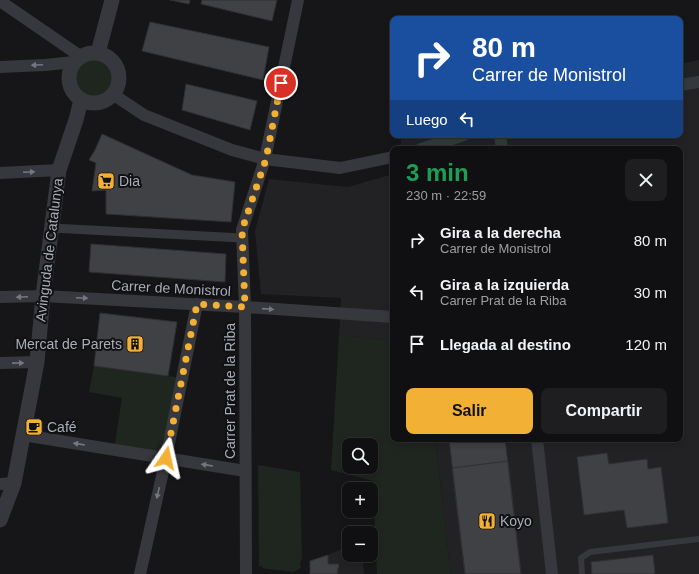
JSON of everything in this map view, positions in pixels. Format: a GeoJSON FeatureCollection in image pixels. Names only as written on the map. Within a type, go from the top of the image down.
{"type":"FeatureCollection","features":[{"type":"Feature","properties":{"kind":"street"},"geometry":{"type":"LineString","coordinates":[[98,53],[112,0]]}},
{"type":"Feature","properties":{"kind":"street","name":"Carrer Prat de la Riba"},"geometry":{"type":"LineString","coordinates":[[246,574],[245,307],[242,230],[266,159],[298,0]]}},
{"type":"Feature","properties":{"kind":"street"},"geometry":{"type":"LineString","coordinates":[[0,1],[77,59]]}},
{"type":"Feature","properties":{"kind":"street"},"geometry":{"type":"LineString","coordinates":[[0,67],[45,65],[77,59],[89,53],[98,53],[113,61],[118,68],[118,86],[114,95],[99,103],[89,103],[81,100],[74,94],[70,87],[68,78],[69,69],[77,59]]}},
{"type":"Feature","properties":{"kind":"street"},"geometry":{"type":"LineString","coordinates":[[683,85],[699,82]]}},
{"type":"Feature","properties":{"kind":"street"},"geometry":{"type":"LineString","coordinates":[[114,95],[144,115],[232,150],[266,159],[340,168],[390,158]]}},
{"type":"Feature","properties":{"kind":"street","name":"Avinguda de Catalunya"},"geometry":{"type":"LineString","coordinates":[[0,520],[7,483],[23,435],[37,362],[43,296],[59,170],[76,120],[81,100]]}},
{"type":"Feature","properties":{"kind":"street"},"geometry":{"type":"LineString","coordinates":[[430,146],[455,138]]}},
{"type":"Feature","properties":{"kind":"street"},"geometry":{"type":"LineString","coordinates":[[0,173],[59,170]]}},
{"type":"Feature","properties":{"kind":"street"},"geometry":{"type":"LineString","coordinates":[[52,228],[242,238]]}},
{"type":"Feature","properties":{"kind":"street","name":"Carrer de Monistrol"},"geometry":{"type":"LineString","coordinates":[[0,297],[43,296],[197,304],[390,317]]}},
{"type":"Feature","properties":{"kind":"street"},"geometry":{"type":"LineString","coordinates":[[140,574],[166,458],[197,304]]}},
{"type":"Feature","properties":{"kind":"street"},"geometry":{"type":"LineString","coordinates":[[0,363],[37,362]]}},
{"type":"Feature","properties":{"kind":"street"},"geometry":{"type":"LineString","coordinates":[[23,435],[245,471]]}},
{"type":"Feature","properties":{"kind":"street"},"geometry":{"type":"LineString","coordinates":[[537,442],[552,574]]}},
{"type":"Feature","properties":{"kind":"lane"},"geometry":{"type":"LineString","coordinates":[[582,574],[581,558],[590,552],[699,539]]}},
{"type":"Feature","properties":{"kind":"shaded area"},"geometry":{"type":"Polygon","coordinates":[[[90,59],[98,59],[105,62],[110,67],[113,78],[110,89],[105,94],[98,97],[90,97],[83,94],[78,89],[75,82],[75,74],[78,67],[83,62],[90,59]]]}},
{"type":"Feature","properties":{"kind":"shaded area"},"geometry":{"type":"Polygon","coordinates":[[[699,60],[699,574],[451,574],[435,442],[683,442],[683,146],[400,146],[402,138],[683,138],[683,63],[699,60]]]}},
{"type":"Feature","properties":{"kind":"shaded area"},"geometry":{"type":"Polygon","coordinates":[[[390,175],[390,341],[339,335],[341,298],[261,294],[255,231],[269,179],[348,187],[390,175]]]}},
{"type":"Feature","properties":{"kind":"shaded area"},"geometry":{"type":"Polygon","coordinates":[[[339,335],[390,341],[390,442],[435,442],[451,574],[377,574],[378,526],[375,526],[375,518],[378,518],[378,482],[373,482],[346,474],[378,474],[378,438],[342,438],[342,473],[331,470],[339,335]]]}},
{"type":"Feature","properties":{"kind":"shaded area"},"geometry":{"type":"Polygon","coordinates":[[[94,366],[182,378],[166,458],[114,450],[122,398],[89,392],[94,366]]]}},
{"type":"Feature","properties":{"kind":"shaded area"},"geometry":{"type":"Polygon","coordinates":[[[258,465],[300,472],[302,557],[300,563],[301,568],[293,572],[262,568],[262,566],[259,566],[258,465]]]}},
{"type":"Feature","properties":{"kind":"shaded area"},"geometry":{"type":"Polygon","coordinates":[[[342,549],[342,562],[363,562],[364,574],[310,574],[310,561],[342,549]]]}},
{"type":"Feature","properties":{"kind":"building"},"geometry":{"type":"Polygon","coordinates":[[[170,0],[190,0],[189,4],[170,0]]]}},
{"type":"Feature","properties":{"kind":"building"},"geometry":{"type":"Polygon","coordinates":[[[202,0],[277,0],[272,21],[201,4],[202,0]]]}},
{"type":"Feature","properties":{"kind":"building"},"geometry":{"type":"Polygon","coordinates":[[[150,22],[269,47],[263,80],[142,51],[150,22]]]}},
{"type":"Feature","properties":{"kind":"building"},"geometry":{"type":"Polygon","coordinates":[[[186,84],[257,101],[250,130],[182,110],[186,84]]]}},
{"type":"Feature","properties":{"kind":"building"},"geometry":{"type":"Polygon","coordinates":[[[102,134],[192,175],[235,182],[231,222],[106,214],[106,190],[92,191],[96,163],[89,160],[102,134]]]}},
{"type":"Feature","properties":{"kind":"building"},"geometry":{"type":"Polygon","coordinates":[[[91,244],[226,254],[225,282],[89,272],[91,244]]]}},
{"type":"Feature","properties":{"kind":"building","name":"Mercat de Parets"},"geometry":{"type":"Polygon","coordinates":[[[100,313],[177,322],[168,376],[94,366],[100,313]]]}},
{"type":"Feature","properties":{"kind":"building","name":"Koyo"},"geometry":{"type":"Polygon","coordinates":[[[449,442],[505,442],[521,574],[465,574],[449,442]]]}},
{"type":"Feature","properties":{"kind":"building"},"geometry":{"type":"Polygon","coordinates":[[[607,453],[609,464],[647,459],[648,469],[661,467],[668,523],[627,528],[624,510],[584,515],[577,457],[607,453]]]}},
{"type":"Feature","properties":{"kind":"building","name":"Koyo"},"geometry":{"type":"Polygon","coordinates":[[[508,461],[521,574],[465,574],[452,468],[508,461]]]}},
{"type":"Feature","properties":{"kind":"building"},"geometry":{"type":"Polygon","coordinates":[[[328,555],[328,564],[339,564],[337,574],[310,574],[310,561],[328,555]]]}},
{"type":"Feature","properties":{"kind":"building"},"geometry":{"type":"Polygon","coordinates":[[[653,555],[655,574],[592,574],[591,562],[653,555]]]}},
{"type":"Feature","properties":{"kind":"place","name":"Dia"},"geometry":{"type":"Point","coordinates":[106,181]}},
{"type":"Feature","properties":{"kind":"place","name":"Mercat de Parets"},"geometry":{"type":"Point","coordinates":[135,344]}},
{"type":"Feature","properties":{"kind":"place","name":"Café"},"geometry":{"type":"Point","coordinates":[34,427]}},
{"type":"Feature","properties":{"kind":"place","name":"Koyo"},"geometry":{"type":"Point","coordinates":[487,521]}},
{"type":"Feature","properties":{"kind":"route"},"geometry":{"type":"LineString","coordinates":[[166,458],[197,304],[245,307],[242,230],[266,159],[281,83]]}}]}
